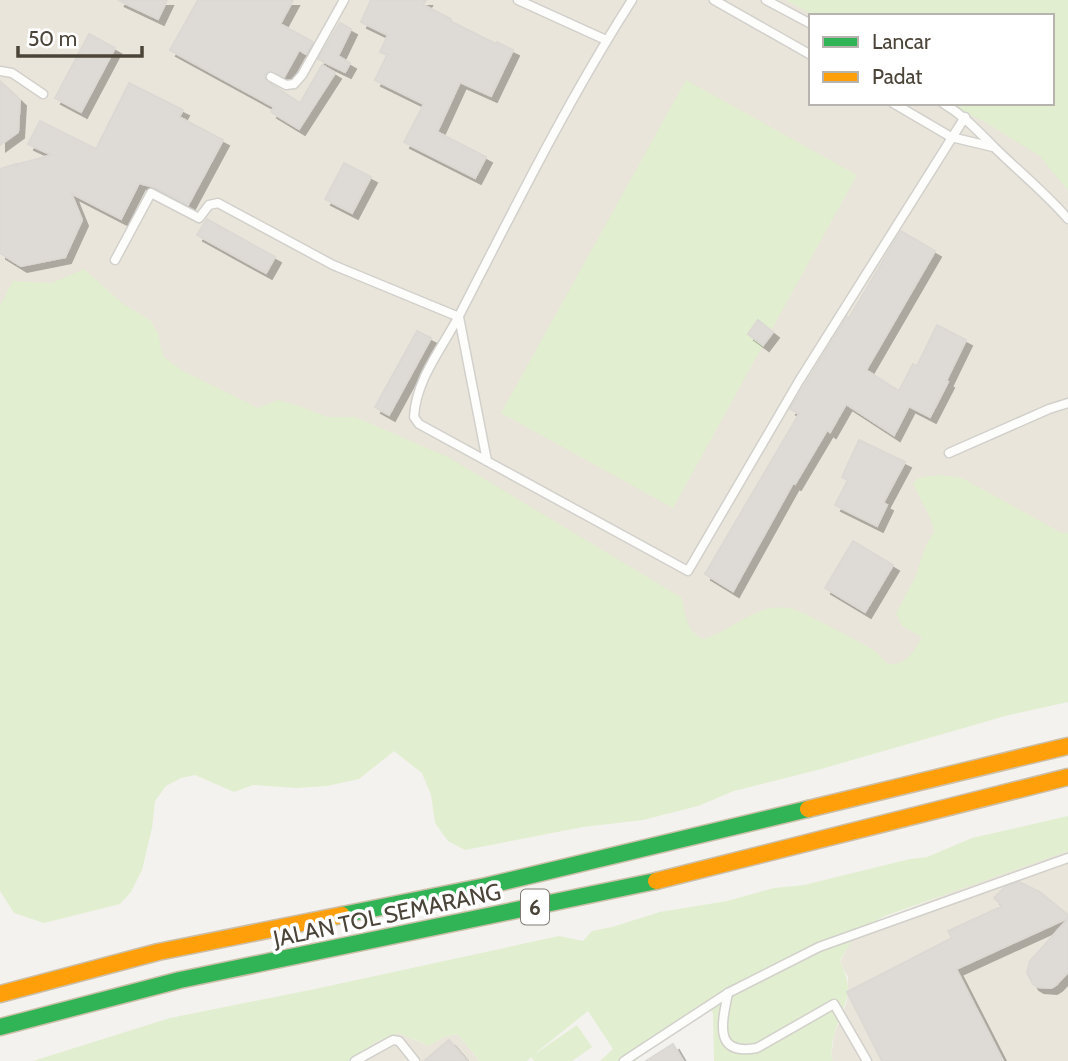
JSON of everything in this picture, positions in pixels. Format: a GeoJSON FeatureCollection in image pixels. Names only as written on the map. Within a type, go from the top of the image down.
{"type":"FeatureCollection","features":[{"type":"Feature","properties":{"kind":"highway","name":"JALAN TOL SEMARANG"},"geometry":{"type":"LineString","coordinates":[[0,994],[158,952],[486,886],[1068,746]]}},
{"type":"Feature","properties":{"kind":"highway","name":"JALAN TOL SEMARANG"},"geometry":{"type":"LineString","coordinates":[[0,1027],[180,980],[685,875],[1068,776]]}},
{"type":"Feature","properties":{"kind":"lane"},"geometry":{"type":"LineString","coordinates":[[271,77],[286,85],[294,84],[302,75],[344,0]]}},
{"type":"Feature","properties":{"kind":"lane"},"geometry":{"type":"LineString","coordinates":[[518,0],[606,40]]}},
{"type":"Feature","properties":{"kind":"lane"},"geometry":{"type":"LineString","coordinates":[[632,0],[606,40],[459,317],[427,369],[414,417],[419,424],[688,571],[800,381],[965,117]]}},
{"type":"Feature","properties":{"kind":"lane"},"geometry":{"type":"LineString","coordinates":[[715,0],[809,54]]}},
{"type":"Feature","properties":{"kind":"lane"},"geometry":{"type":"LineString","coordinates":[[766,0],[809,23]]}},
{"type":"Feature","properties":{"kind":"lane"},"geometry":{"type":"LineString","coordinates":[[0,71],[12,74],[43,94]]}},
{"type":"Feature","properties":{"kind":"lane"},"geometry":{"type":"LineString","coordinates":[[896,105],[951,137],[993,147]]}},
{"type":"Feature","properties":{"kind":"lane"},"geometry":{"type":"LineString","coordinates":[[946,105],[965,117],[993,147],[1049,197],[1068,219]]}},
{"type":"Feature","properties":{"kind":"lane"},"geometry":{"type":"LineString","coordinates":[[115,260],[151,193],[199,218],[209,205],[218,203],[333,265],[459,317]]}},
{"type":"Feature","properties":{"kind":"lane"},"geometry":{"type":"LineString","coordinates":[[459,317],[486,461]]}},
{"type":"Feature","properties":{"kind":"lane"},"geometry":{"type":"LineString","coordinates":[[949,453],[1068,403]]}},
{"type":"Feature","properties":{"kind":"lane"},"geometry":{"type":"LineString","coordinates":[[624,1061],[728,993],[819,947],[1068,858]]}},
{"type":"Feature","properties":{"kind":"lane"},"geometry":{"type":"LineString","coordinates":[[728,993],[722,1022],[723,1036],[733,1048],[743,1051],[757,1048],[834,1004],[867,1061]]}},
{"type":"Feature","properties":{"kind":"lane"},"geometry":{"type":"LineString","coordinates":[[355,1061],[393,1040],[400,1041],[415,1061]]}},
{"type":"Feature","properties":{"kind":"shaded area"},"geometry":{"type":"Polygon","coordinates":[[[0,0],[1068,0],[1068,696],[804,751],[0,513],[0,0]]]}},
{"type":"Feature","properties":{"kind":"shaded area"},"geometry":{"type":"Polygon","coordinates":[[[1068,851],[1068,1061],[833,1061],[831,1058],[834,1035],[847,1001],[848,977],[840,962],[851,940],[869,924],[1068,851]]]}},
{"type":"Feature","properties":{"kind":"shaded area"},"geometry":{"type":"Polygon","coordinates":[[[399,1033],[429,1046],[443,1037],[457,1034],[480,1061],[356,1061],[373,1043],[399,1033]]]}},
{"type":"Feature","properties":{"kind":"green space"},"geometry":{"type":"Polygon","coordinates":[[[786,0],[1068,0],[1068,191],[1040,156],[985,122],[951,105],[1054,105],[1054,14],[811,14],[786,0]]]}},
{"type":"Feature","properties":{"kind":"green space"},"geometry":{"type":"Polygon","coordinates":[[[686,80],[857,175],[673,508],[501,413],[686,80]]]}},
{"type":"Feature","properties":{"kind":"green space"},"geometry":{"type":"Polygon","coordinates":[[[84,269],[123,304],[150,320],[158,333],[163,356],[181,370],[258,408],[278,400],[327,417],[355,417],[448,457],[682,598],[690,627],[703,639],[767,609],[793,609],[869,647],[887,663],[902,662],[922,637],[902,626],[896,613],[915,578],[926,545],[934,532],[930,517],[913,484],[918,478],[938,475],[962,478],[1060,532],[1068,533],[1068,702],[1009,715],[734,791],[698,806],[643,820],[583,827],[465,850],[448,841],[435,823],[431,795],[422,773],[394,751],[359,779],[327,786],[296,788],[253,785],[234,792],[195,775],[181,778],[166,786],[155,801],[142,870],[131,892],[120,904],[44,923],[14,913],[0,891],[0,306],[13,281],[52,283],[84,269]]]}},
{"type":"Feature","properties":{"kind":"green space"},"geometry":{"type":"Polygon","coordinates":[[[1068,816],[1068,851],[885,916],[858,934],[840,961],[848,992],[833,1038],[833,1061],[714,1061],[713,1013],[706,1005],[649,1046],[636,1061],[600,1061],[613,1049],[588,1011],[532,1056],[577,1025],[592,1047],[572,1061],[534,1061],[531,1057],[527,1061],[480,1061],[457,1034],[443,1037],[429,1046],[399,1033],[373,1043],[356,1061],[33,1061],[170,1018],[559,936],[583,941],[592,931],[660,912],[727,901],[774,888],[804,885],[927,857],[972,838],[1068,816]]]}},
{"type":"Feature","properties":{"kind":"building"},"geometry":{"type":"Polygon","coordinates":[[[118,0],[167,0],[158,19],[118,0]]]}},
{"type":"Feature","properties":{"kind":"building"},"geometry":{"type":"Polygon","coordinates":[[[198,0],[293,0],[280,24],[313,42],[306,54],[299,50],[284,77],[270,71],[265,75],[265,80],[300,103],[322,65],[335,73],[299,129],[271,112],[274,107],[170,50],[198,0]]]}},
{"type":"Feature","properties":{"kind":"building"},"geometry":{"type":"Polygon","coordinates":[[[371,0],[426,0],[423,5],[451,19],[450,21],[513,50],[491,96],[460,82],[437,132],[486,157],[475,178],[404,142],[424,104],[375,80],[387,55],[380,52],[388,35],[361,22],[371,0]]]}},
{"type":"Feature","properties":{"kind":"building"},"geometry":{"type":"Polygon","coordinates":[[[340,23],[351,29],[338,56],[350,63],[345,72],[318,59],[340,23]]]}},
{"type":"Feature","properties":{"kind":"building"},"geometry":{"type":"Polygon","coordinates":[[[89,34],[115,48],[81,112],[55,98],[89,34]]]}},
{"type":"Feature","properties":{"kind":"building"},"geometry":{"type":"Polygon","coordinates":[[[0,81],[20,100],[18,132],[0,145],[0,81]]]}},
{"type":"Feature","properties":{"kind":"building"},"geometry":{"type":"Polygon","coordinates":[[[129,83],[183,110],[179,117],[223,140],[188,205],[154,187],[139,183],[121,219],[71,193],[82,220],[65,257],[21,266],[0,253],[0,169],[16,164],[16,168],[18,164],[52,155],[28,144],[40,121],[96,149],[129,83]]]}},
{"type":"Feature","properties":{"kind":"building"},"geometry":{"type":"Polygon","coordinates":[[[344,163],[371,177],[352,213],[325,199],[344,163]]]}},
{"type":"Feature","properties":{"kind":"building"},"geometry":{"type":"Polygon","coordinates":[[[207,219],[275,257],[266,273],[197,235],[207,219]]]}},
{"type":"Feature","properties":{"kind":"building"},"geometry":{"type":"Polygon","coordinates":[[[901,231],[935,251],[866,370],[899,391],[913,364],[917,366],[937,325],[966,340],[946,381],[948,382],[930,417],[909,406],[894,435],[846,404],[830,432],[827,430],[795,484],[793,483],[733,591],[705,574],[799,414],[790,409],[901,231]]]}},
{"type":"Feature","properties":{"kind":"building"},"geometry":{"type":"Polygon","coordinates":[[[758,320],[773,332],[763,345],[748,334],[758,320]]]}},
{"type":"Feature","properties":{"kind":"building"},"geometry":{"type":"Polygon","coordinates":[[[417,331],[431,338],[389,415],[375,407],[417,331]]]}},
{"type":"Feature","properties":{"kind":"building"},"geometry":{"type":"Polygon","coordinates":[[[859,440],[905,462],[883,503],[887,505],[877,526],[835,505],[848,480],[842,477],[859,440]]]}},
{"type":"Feature","properties":{"kind":"building"},"geometry":{"type":"Polygon","coordinates":[[[853,541],[893,565],[865,612],[825,588],[853,541]]]}},
{"type":"Feature","properties":{"kind":"building"},"geometry":{"type":"Polygon","coordinates":[[[1019,882],[1040,892],[1068,915],[1068,918],[956,969],[1003,1061],[882,1061],[847,992],[952,938],[948,931],[1003,906],[994,898],[1005,887],[1019,882]]]}},
{"type":"Feature","properties":{"kind":"building"},"geometry":{"type":"Polygon","coordinates":[[[1068,919],[1068,972],[1051,988],[1038,987],[1027,973],[1030,961],[1068,919]]]}},
{"type":"Feature","properties":{"kind":"building"},"geometry":{"type":"Polygon","coordinates":[[[449,1040],[467,1061],[424,1061],[449,1040]]]}},
{"type":"Feature","properties":{"kind":"building"},"geometry":{"type":"Polygon","coordinates":[[[673,1044],[683,1061],[646,1061],[673,1044]]]}},
{"type":"Feature","properties":{"kind":"traffic: fast"},"geometry":{"type":"LineString","coordinates":[[342,915],[486,886],[808,809]]}},
{"type":"Feature","properties":{"kind":"traffic: fast"},"geometry":{"type":"LineString","coordinates":[[0,1027],[180,980],[656,881]]}},
{"type":"Feature","properties":{"kind":"traffic: slow"},"geometry":{"type":"LineString","coordinates":[[808,809],[1068,746]]}},
{"type":"Feature","properties":{"kind":"traffic: slow"},"geometry":{"type":"LineString","coordinates":[[656,881],[1068,777]]}},
{"type":"Feature","properties":{"kind":"traffic: slow"},"geometry":{"type":"LineString","coordinates":[[0,994],[158,952],[342,915]]}}]}
